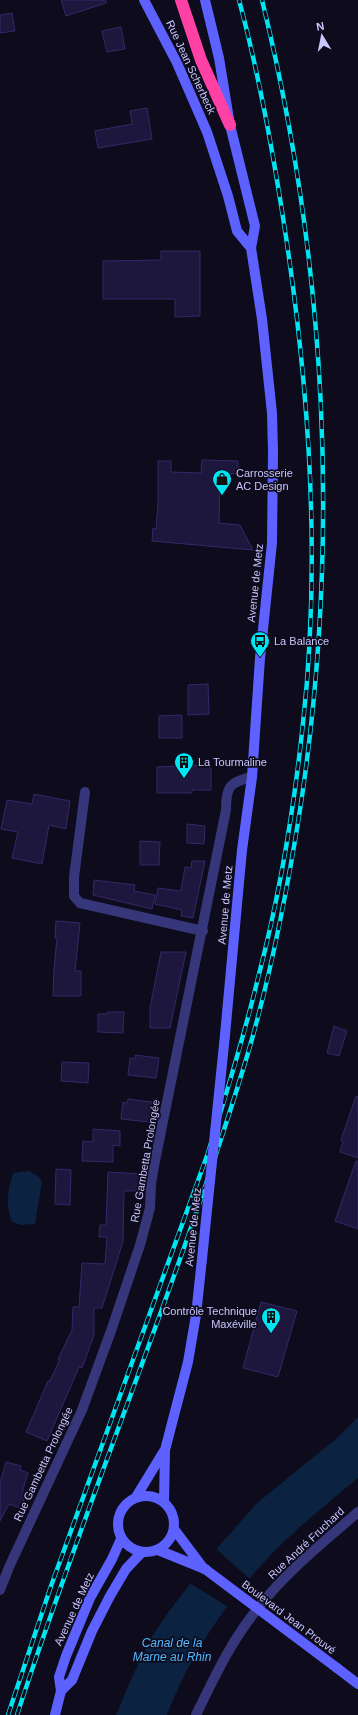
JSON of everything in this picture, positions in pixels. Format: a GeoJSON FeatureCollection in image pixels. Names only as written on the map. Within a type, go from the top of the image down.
{"type":"FeatureCollection","features":[{"type":"Feature","properties":{"kind":"highway"},"geometry":{"type":"LineString","coordinates":[[181,0],[201,60],[230,125]]}},
{"type":"Feature","properties":{"kind":"main road","name":"Rue Jean Scherbeck"},"geometry":{"type":"LineString","coordinates":[[144,0],[177,63],[212,146],[228,196],[237,231],[251,248]]}},
{"type":"Feature","properties":{"kind":"main road"},"geometry":{"type":"LineString","coordinates":[[205,0],[219,58],[230,125],[255,226],[251,248]]}},
{"type":"Feature","properties":{"kind":"main road","name":"Avenue de Metz"},"geometry":{"type":"LineString","coordinates":[[164,1502],[165,1450],[188,1362],[196,1315],[225,1035],[242,850],[252,777],[260,658],[272,542],[274,480],[272,413],[261,312],[251,248]]}},
{"type":"Feature","properties":{"kind":"main road","name":"Avenue de Metz"},"geometry":{"type":"LineString","coordinates":[[136,1497],[165,1450]]}},
{"type":"Feature","properties":{"kind":"main road"},"geometry":{"type":"LineString","coordinates":[[145,1495],[155,1497],[164,1502],[170,1509],[174,1519],[174,1529],[171,1538],[158,1550],[142,1552],[130,1548],[121,1539],[118,1530],[117,1520],[120,1510],[127,1502],[136,1497],[145,1495]]}},
{"type":"Feature","properties":{"kind":"main road","name":"Boulevard Jean Prouvé"},"geometry":{"type":"LineString","coordinates":[[174,1529],[205,1569]]}},
{"type":"Feature","properties":{"kind":"main road","name":"Avenue de Metz"},"geometry":{"type":"LineString","coordinates":[[55,1715],[61,1691],[59,1677],[66,1656],[90,1598],[112,1559],[121,1539]]}},
{"type":"Feature","properties":{"kind":"main road","name":"Boulevard Jean Prouvé"},"geometry":{"type":"LineString","coordinates":[[158,1550],[205,1569],[358,1684]]}},
{"type":"Feature","properties":{"kind":"main road","name":"Avenue de Metz"},"geometry":{"type":"LineString","coordinates":[[61,1691],[72,1680],[92,1631],[110,1596],[126,1569],[142,1552]]}},
{"type":"Feature","properties":{"kind":"street","name":"Rue Gambetta Prolongée"},"geometry":{"type":"LineString","coordinates":[[0,1590],[10,1565],[82,1410],[140,1245],[150,1208],[151,1184],[155,1161],[226,810],[226,796],[229,788],[236,780],[252,777]]}},
{"type":"Feature","properties":{"kind":"street"},"geometry":{"type":"LineString","coordinates":[[85,792],[74,877],[74,896],[80,903],[202,931]]}},
{"type":"Feature","properties":{"kind":"street","name":"Rue André Fruchard"},"geometry":{"type":"LineString","coordinates":[[196,1715],[230,1649],[258,1607],[277,1585],[358,1512]]}},
{"type":"Feature","properties":{"kind":"water"},"geometry":{"type":"Polygon","coordinates":[[[29,1171],[38,1176],[42,1182],[35,1224],[21,1225],[12,1222],[8,1210],[9,1191],[13,1173],[29,1171]]]}},
{"type":"Feature","properties":{"kind":"water","name":"Canal de la Marne au Rhin"},"geometry":{"type":"Polygon","coordinates":[[[358,1417],[358,1478],[288,1538],[267,1559],[237,1594],[209,1632],[186,1673],[167,1715],[116,1715],[151,1638],[167,1614],[219,1546],[257,1503],[337,1438],[358,1417]]]}},
{"type":"Feature","properties":{"kind":"pier"},"geometry":{"type":"Polygon","coordinates":[[[215,1548],[251,1580],[230,1608],[188,1582],[215,1548]]]}},
{"type":"Feature","properties":{"kind":"building"},"geometry":{"type":"Polygon","coordinates":[[[61,0],[106,0],[106,3],[66,16],[61,0]]]}},
{"type":"Feature","properties":{"kind":"building"},"geometry":{"type":"Polygon","coordinates":[[[12,13],[15,31],[0,33],[0,15],[12,13]]]}},
{"type":"Feature","properties":{"kind":"building"},"geometry":{"type":"Polygon","coordinates":[[[121,27],[125,49],[107,52],[102,31],[121,27]]]}},
{"type":"Feature","properties":{"kind":"building"},"geometry":{"type":"Polygon","coordinates":[[[147,108],[152,139],[98,148],[95,131],[132,124],[130,111],[147,108]]]}},
{"type":"Feature","properties":{"kind":"building"},"geometry":{"type":"Polygon","coordinates":[[[161,251],[200,251],[200,316],[175,317],[175,299],[103,299],[103,261],[161,260],[161,251]]]}},
{"type":"Feature","properties":{"kind":"building"},"geometry":{"type":"Polygon","coordinates":[[[202,460],[238,461],[238,474],[220,473],[219,523],[240,525],[253,550],[152,541],[153,528],[156,529],[158,504],[158,461],[171,461],[171,472],[201,473],[202,460]]]}},
{"type":"Feature","properties":{"kind":"building"},"geometry":{"type":"Polygon","coordinates":[[[208,684],[209,714],[188,715],[188,685],[208,684]]]}},
{"type":"Feature","properties":{"kind":"building"},"geometry":{"type":"Polygon","coordinates":[[[182,715],[182,738],[159,738],[159,716],[182,715]]]}},
{"type":"Feature","properties":{"kind":"building","name":"La Tourmaline"},"geometry":{"type":"Polygon","coordinates":[[[211,765],[211,790],[192,790],[192,793],[157,793],[157,767],[211,765]]]}},
{"type":"Feature","properties":{"kind":"building"},"geometry":{"type":"Polygon","coordinates":[[[34,794],[70,801],[66,829],[49,825],[42,864],[12,858],[18,832],[1,829],[7,800],[32,804],[34,794]]]}},
{"type":"Feature","properties":{"kind":"building"},"geometry":{"type":"Polygon","coordinates":[[[187,824],[205,826],[204,844],[187,843],[187,824]]]}},
{"type":"Feature","properties":{"kind":"building"},"geometry":{"type":"Polygon","coordinates":[[[140,841],[160,842],[159,865],[140,865],[140,841]]]}},
{"type":"Feature","properties":{"kind":"building"},"geometry":{"type":"Polygon","coordinates":[[[192,861],[205,861],[193,918],[181,916],[182,910],[155,904],[158,888],[181,891],[185,867],[191,868],[192,861]]]}},
{"type":"Feature","properties":{"kind":"building"},"geometry":{"type":"Polygon","coordinates":[[[94,880],[135,885],[134,891],[155,895],[152,909],[93,895],[94,880]]]}},
{"type":"Feature","properties":{"kind":"building"},"geometry":{"type":"Polygon","coordinates":[[[56,921],[80,923],[75,971],[81,971],[81,996],[53,996],[57,938],[55,938],[56,921]]]}},
{"type":"Feature","properties":{"kind":"building"},"geometry":{"type":"Polygon","coordinates":[[[161,952],[186,952],[170,1028],[150,1028],[150,1008],[161,952]]]}},
{"type":"Feature","properties":{"kind":"building"},"geometry":{"type":"Polygon","coordinates":[[[108,1012],[124,1012],[123,1033],[98,1032],[98,1014],[107,1014],[108,1012]]]}},
{"type":"Feature","properties":{"kind":"building"},"geometry":{"type":"Polygon","coordinates":[[[334,1026],[347,1031],[339,1056],[327,1053],[334,1026]]]}},
{"type":"Feature","properties":{"kind":"building"},"geometry":{"type":"Polygon","coordinates":[[[135,1055],[159,1058],[156,1078],[128,1075],[130,1058],[135,1059],[135,1055]]]}},
{"type":"Feature","properties":{"kind":"building"},"geometry":{"type":"Polygon","coordinates":[[[62,1062],[89,1063],[88,1083],[61,1081],[62,1062]]]}},
{"type":"Feature","properties":{"kind":"building"},"geometry":{"type":"Polygon","coordinates":[[[356,1096],[358,1097],[358,1158],[340,1152],[343,1141],[341,1140],[356,1096]]]}},
{"type":"Feature","properties":{"kind":"building"},"geometry":{"type":"Polygon","coordinates":[[[128,1099],[152,1102],[149,1122],[121,1119],[123,1102],[127,1103],[128,1099]]]}},
{"type":"Feature","properties":{"kind":"building"},"geometry":{"type":"Polygon","coordinates":[[[93,1129],[120,1131],[120,1146],[113,1145],[113,1162],[82,1161],[83,1141],[93,1142],[93,1129]]]}},
{"type":"Feature","properties":{"kind":"building"},"geometry":{"type":"Polygon","coordinates":[[[356,1161],[358,1161],[358,1229],[335,1221],[356,1161]]]}},
{"type":"Feature","properties":{"kind":"building"},"geometry":{"type":"Polygon","coordinates":[[[56,1169],[71,1170],[70,1205],[55,1204],[56,1169]]]}},
{"type":"Feature","properties":{"kind":"building"},"geometry":{"type":"Polygon","coordinates":[[[108,1172],[143,1174],[137,1191],[124,1191],[123,1241],[116,1264],[102,1308],[94,1308],[94,1335],[82,1368],[79,1367],[47,1441],[26,1432],[72,1330],[73,1307],[79,1307],[82,1263],[105,1264],[107,1237],[99,1237],[100,1225],[106,1225],[108,1172]]]}},
{"type":"Feature","properties":{"kind":"building","name":"Contrôle Technique Maxéville"},"geometry":{"type":"Polygon","coordinates":[[[261,1302],[297,1311],[278,1377],[243,1368],[261,1302]]]}},
{"type":"Feature","properties":{"kind":"building"},"geometry":{"type":"Polygon","coordinates":[[[6,1462],[21,1466],[20,1470],[28,1473],[22,1493],[27,1493],[20,1508],[9,1504],[0,1521],[0,1483],[6,1462]]]}},
{"type":"Feature","properties":{"kind":"railway"},"geometry":{"type":"LineString","coordinates":[[8,1715],[51,1586],[215,1131],[241,1044],[266,946],[280,883],[295,787],[303,723],[311,601],[312,540],[307,418],[294,297],[281,207],[260,88],[239,0]]}},
{"type":"Feature","properties":{"kind":"railway"},"geometry":{"type":"LineString","coordinates":[[17,1715],[74,1549],[194,1220],[222,1137],[248,1053],[264,993],[278,933],[300,810],[313,709],[320,607],[323,505],[321,403],[313,302],[301,200],[284,100],[262,0]]}},
{"type":"Feature","properties":{"kind":"place","name":"Carrosserie AC Design"},"geometry":{"type":"Point","coordinates":[222,496]}},
{"type":"Feature","properties":{"kind":"place","name":"La Balance"},"geometry":{"type":"Point","coordinates":[260,658]}},
{"type":"Feature","properties":{"kind":"place","name":"La Tourmaline"},"geometry":{"type":"Point","coordinates":[184,779]}},
{"type":"Feature","properties":{"kind":"place","name":"Contrôle Technique Maxéville"},"geometry":{"type":"Point","coordinates":[271,1334]}}]}
